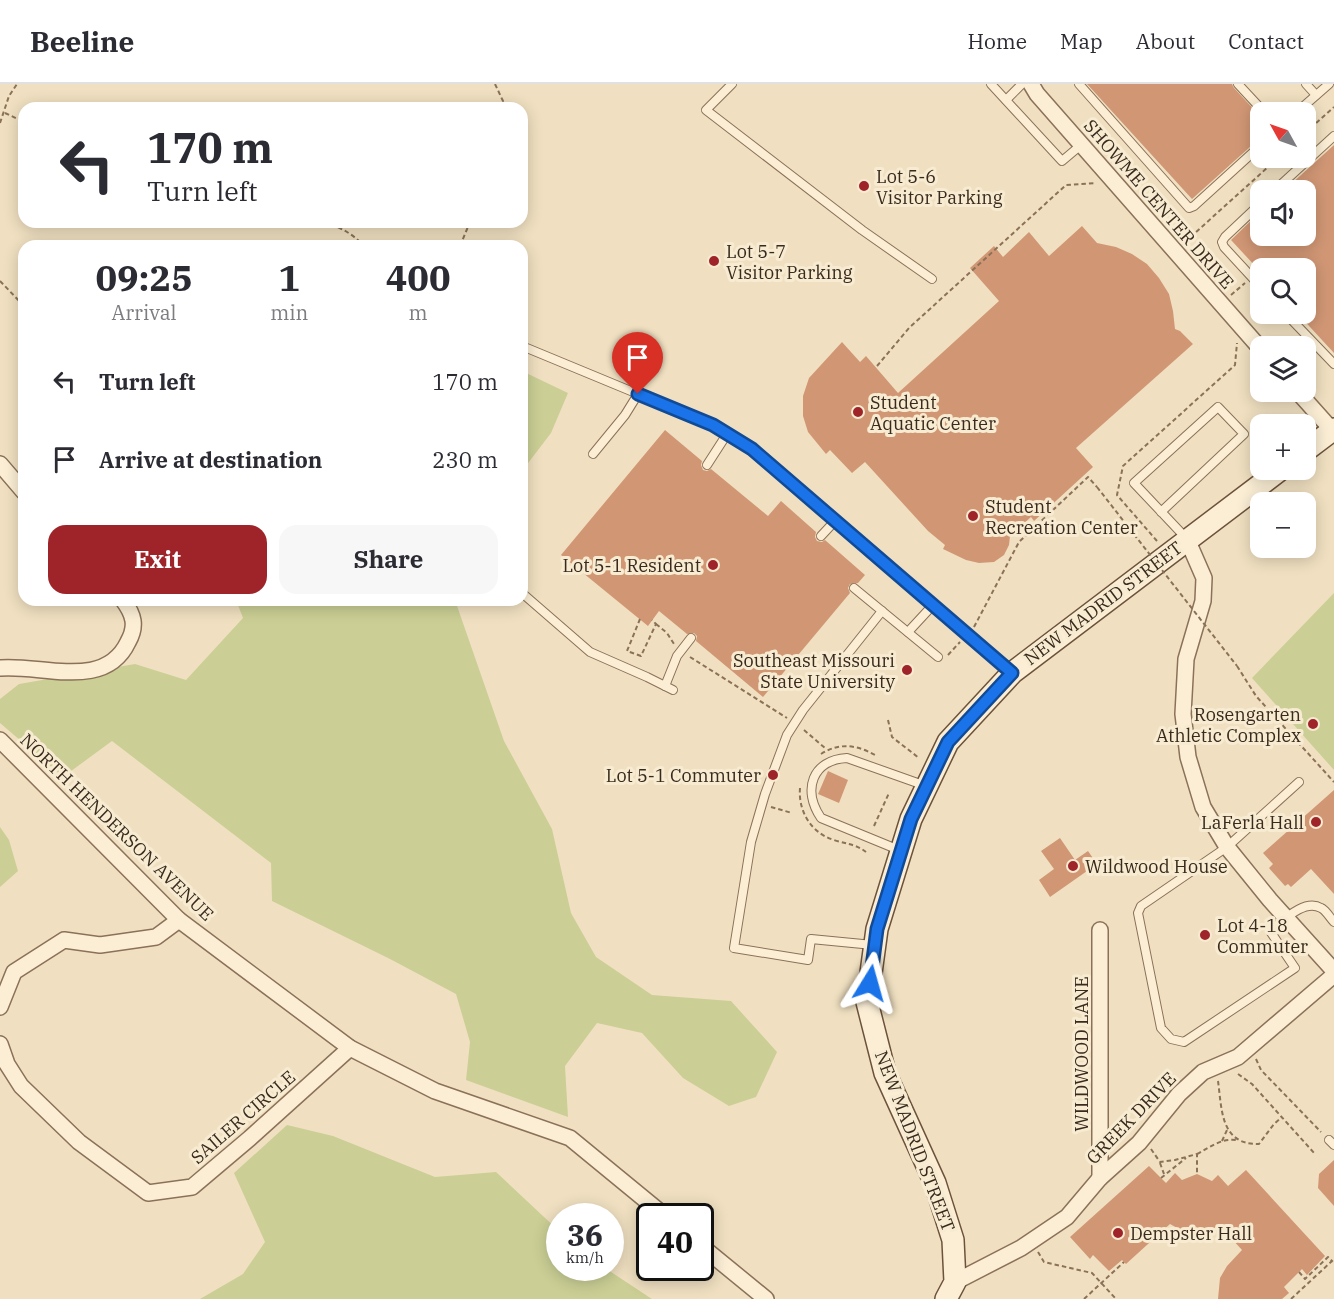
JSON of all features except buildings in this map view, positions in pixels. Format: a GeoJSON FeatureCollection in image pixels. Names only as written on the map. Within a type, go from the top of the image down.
{"type":"FeatureCollection","features":[{"type":"Feature","properties":{"kind":"street","name":"SHOWME CENTER DRIVE"},"geometry":{"type":"LineString","coordinates":[[1031,84],[1081,145],[1250,336]]}},
{"type":"Feature","properties":{"kind":"street"},"geometry":{"type":"LineString","coordinates":[[1307,402],[1333,429],[1316,442]]}},
{"type":"Feature","properties":{"kind":"street"},"geometry":{"type":"LineString","coordinates":[[0,464],[18,485]]}},
{"type":"Feature","properties":{"kind":"street","name":"NEW MADRID STREET"},"geometry":{"type":"LineString","coordinates":[[950,1290],[953,1240],[934,1183],[885,1073],[867,1002],[877,929],[911,819],[948,742],[1012,673],[1267,480]]}},
{"type":"Feature","properties":{"kind":"street","name":"GREEK DRIVE"},"geometry":{"type":"LineString","coordinates":[[950,1290],[1047,1232],[1067,1217],[1100,1178],[1138,1143],[1179,1095],[1203,1072],[1238,1056],[1334,973],[1227,847],[1203,807],[1188,757],[1182,714],[1186,659],[1203,602],[1204,578],[1187,539]]}},
{"type":"Feature","properties":{"kind":"street"},"geometry":{"type":"LineString","coordinates":[[0,668],[80,673],[107,666],[123,653],[134,631],[133,613],[128,606]]}},
{"type":"Feature","properties":{"kind":"street","name":"NORTH HENDERSON AVENUE"},"geometry":{"type":"LineString","coordinates":[[0,740],[179,920],[350,1048],[435,1090],[570,1138],[649,1203]]}},
{"type":"Feature","properties":{"kind":"street"},"geometry":{"type":"LineString","coordinates":[[0,1007],[14,972],[64,940],[100,945],[156,937],[179,920]]}},
{"type":"Feature","properties":{"kind":"street","name":"WILDWOOD LANE"},"geometry":{"type":"LineString","coordinates":[[1100,930],[1100,1178]]}},
{"type":"Feature","properties":{"kind":"street","name":"SAILER CIRCLE"},"geometry":{"type":"LineString","coordinates":[[0,1044],[7,1064],[21,1086],[79,1142],[148,1193],[192,1187],[350,1048]]}},
{"type":"Feature","properties":{"kind":"street"},"geometry":{"type":"LineString","coordinates":[[714,1256],[766,1299]]}},
{"type":"Feature","properties":{"kind":"lane"},"geometry":{"type":"LineString","coordinates":[[732,84],[706,110],[862,230],[932,279]]}},
{"type":"Feature","properties":{"kind":"lane"},"geometry":{"type":"LineString","coordinates":[[991,84],[1062,161],[1081,145]]}},
{"type":"Feature","properties":{"kind":"lane"},"geometry":{"type":"LineString","coordinates":[[1006,100],[1022,84]]}},
{"type":"Feature","properties":{"kind":"lane"},"geometry":{"type":"LineString","coordinates":[[1079,84],[1189,208],[1250,155]]}},
{"type":"Feature","properties":{"kind":"lane"},"geometry":{"type":"LineString","coordinates":[[1238,84],[1255,102]]}},
{"type":"Feature","properties":{"kind":"lane"},"geometry":{"type":"LineString","coordinates":[[1306,84],[1316,95]]}},
{"type":"Feature","properties":{"kind":"lane"},"geometry":{"type":"LineString","coordinates":[[1308,102],[1329,84]]}},
{"type":"Feature","properties":{"kind":"lane"},"geometry":{"type":"LineString","coordinates":[[1316,150],[1334,136]]}},
{"type":"Feature","properties":{"kind":"lane"},"geometry":{"type":"LineString","coordinates":[[1285,180],[1296,168]]}},
{"type":"Feature","properties":{"kind":"lane"},"geometry":{"type":"LineString","coordinates":[[1250,213],[1225,237],[1222,243],[1250,275]]}},
{"type":"Feature","properties":{"kind":"lane"},"geometry":{"type":"LineString","coordinates":[[1296,324],[1334,364]]}},
{"type":"Feature","properties":{"kind":"lane"},"geometry":{"type":"LineString","coordinates":[[528,348],[713,425],[752,449],[1012,673]]}},
{"type":"Feature","properties":{"kind":"lane"},"geometry":{"type":"LineString","coordinates":[[593,454],[625,415],[638,394]]}},
{"type":"Feature","properties":{"kind":"lane"},"geometry":{"type":"LineString","coordinates":[[1161,512],[1244,434],[1218,407],[1134,483],[1161,512],[1187,539]]}},
{"type":"Feature","properties":{"kind":"lane"},"geometry":{"type":"LineString","coordinates":[[707,465],[727,434]]}},
{"type":"Feature","properties":{"kind":"lane"},"geometry":{"type":"LineString","coordinates":[[821,536],[835,521]]}},
{"type":"Feature","properties":{"kind":"lane"},"geometry":{"type":"LineString","coordinates":[[854,588],[938,657]]}},
{"type":"Feature","properties":{"kind":"lane"},"geometry":{"type":"LineString","coordinates":[[528,598],[590,652],[669,688],[677,656],[691,638]]}},
{"type":"Feature","properties":{"kind":"lane"},"geometry":{"type":"LineString","coordinates":[[908,632],[933,605]]}},
{"type":"Feature","properties":{"kind":"lane"},"geometry":{"type":"LineString","coordinates":[[875,945],[811,939],[808,960],[734,948],[751,842],[765,794],[788,735],[803,710],[882,611]]}},
{"type":"Feature","properties":{"kind":"lane"},"geometry":{"type":"LineString","coordinates":[[902,850],[836,826],[821,818],[814,807],[810,789],[816,775],[825,765],[835,759],[847,758],[927,786]]}},
{"type":"Feature","properties":{"kind":"lane"},"geometry":{"type":"LineString","coordinates":[[1299,782],[1227,847],[1141,906],[1138,913],[1161,1028],[1171,1039],[1184,1042],[1295,968],[1270,931],[1302,908],[1311,905],[1322,908],[1334,922]]}},
{"type":"Feature","properties":{"kind":"path"},"geometry":{"type":"LineString","coordinates":[[0,123],[9,96],[17,84]]}},
{"type":"Feature","properties":{"kind":"path"},"geometry":{"type":"LineString","coordinates":[[495,84],[503,102]]}},
{"type":"Feature","properties":{"kind":"path"},"geometry":{"type":"LineString","coordinates":[[1316,123],[1334,107]]}},
{"type":"Feature","properties":{"kind":"path"},"geometry":{"type":"LineString","coordinates":[[4,113],[18,119]]}},
{"type":"Feature","properties":{"kind":"path"},"geometry":{"type":"LineString","coordinates":[[1175,251],[1267,168]]}},
{"type":"Feature","properties":{"kind":"path"},"geometry":{"type":"LineString","coordinates":[[877,366],[909,328],[1066,185],[1099,183]]}},
{"type":"Feature","properties":{"kind":"path"},"geometry":{"type":"LineString","coordinates":[[342,228],[359,240]]}},
{"type":"Feature","properties":{"kind":"path"},"geometry":{"type":"LineString","coordinates":[[1221,303],[1250,279]]}},
{"type":"Feature","properties":{"kind":"path"},"geometry":{"type":"LineString","coordinates":[[0,281],[18,300]]}},
{"type":"Feature","properties":{"kind":"path"},"geometry":{"type":"LineString","coordinates":[[974,627],[1019,542],[1088,477],[1237,666],[1256,696],[1334,782]]}},
{"type":"Feature","properties":{"kind":"path"},"geometry":{"type":"LineString","coordinates":[[640,620],[627,651],[641,656],[656,624]]}},
{"type":"Feature","properties":{"kind":"path"},"geometry":{"type":"LineString","coordinates":[[652,620],[682,650],[711,672],[814,736],[825,748]]}},
{"type":"Feature","properties":{"kind":"path"},"geometry":{"type":"LineString","coordinates":[[938,657],[947,656],[960,642]]}},
{"type":"Feature","properties":{"kind":"path"},"geometry":{"type":"LineString","coordinates":[[888,720],[892,737],[919,758]]}},
{"type":"Feature","properties":{"kind":"path"},"geometry":{"type":"LineString","coordinates":[[874,826],[889,793]]}},
{"type":"Feature","properties":{"kind":"path"},"geometry":{"type":"LineString","coordinates":[[1256,1059],[1261,1070],[1332,1143]]}},
{"type":"Feature","properties":{"kind":"path"},"geometry":{"type":"LineString","coordinates":[[1236,1072],[1252,1084],[1315,1154]]}},
{"type":"Feature","properties":{"kind":"path"},"geometry":{"type":"LineString","coordinates":[[1217,1075],[1227,1130],[1241,1141]]}},
{"type":"Feature","properties":{"kind":"path"},"geometry":{"type":"LineString","coordinates":[[1160,1162],[1197,1154],[1230,1139],[1248,1144],[1259,1144],[1282,1117]]}},
{"type":"Feature","properties":{"kind":"path"},"geometry":{"type":"LineString","coordinates":[[1222,1141],[1227,1130]]}},
{"type":"Feature","properties":{"kind":"path"},"geometry":{"type":"LineString","coordinates":[[1152,1145],[1150,1147],[1160,1162],[1164,1174]]}},
{"type":"Feature","properties":{"kind":"path"},"geometry":{"type":"LineString","coordinates":[[1197,1154],[1197,1174]]}},
{"type":"Feature","properties":{"kind":"path"},"geometry":{"type":"LineString","coordinates":[[1161,1178],[1189,1156]]}},
{"type":"Feature","properties":{"kind":"path"},"geometry":{"type":"LineString","coordinates":[[1037,1251],[1044,1262],[1092,1273],[1116,1299]]}},
{"type":"Feature","properties":{"kind":"path"},"geometry":{"type":"LineString","coordinates":[[1291,1299],[1333,1262],[1328,1257],[1305,1279],[1299,1272]]}},
{"type":"Feature","properties":{"kind":"path"},"geometry":{"type":"LineString","coordinates":[[1084,1299],[1124,1262]]}},
{"type":"Feature","properties":{"kind":"green space"},"geometry":{"type":"Polygon","coordinates":[[[528,374],[568,393],[551,433],[528,463],[528,374]]]}},
{"type":"Feature","properties":{"kind":"green space","name":"Rosengarten Athletic Complex"},"geometry":{"type":"Polygon","coordinates":[[[1334,593],[1334,770],[1252,678],[1334,593]]]}},
{"type":"Feature","properties":{"kind":"green space"},"geometry":{"type":"Polygon","coordinates":[[[238,606],[457,606],[504,741],[552,829],[571,913],[596,957],[652,995],[731,1001],[777,1052],[756,1097],[729,1106],[683,1078],[642,1033],[597,1023],[565,1066],[568,1117],[466,1080],[470,1042],[456,994],[272,901],[271,863],[112,741],[63,777],[0,723],[0,699],[19,684],[135,664],[186,680],[243,618],[238,606]]]}},
{"type":"Feature","properties":{"kind":"green space"},"geometry":{"type":"Polygon","coordinates":[[[0,827],[9,840],[18,871],[0,887],[0,827]]]}},
{"type":"Feature","properties":{"kind":"green space"},"geometry":{"type":"Polygon","coordinates":[[[287,1125],[333,1136],[435,1177],[496,1172],[546,1219],[546,1281],[624,1281],[652,1299],[200,1299],[243,1274],[265,1242],[234,1173],[287,1125]]]}},
{"type":"Feature","properties":{"kind":"place","name":"Lot 5-6 Visitor Parking"},"geometry":{"type":"Point","coordinates":[864,186]}},
{"type":"Feature","properties":{"kind":"place","name":"Lot 5-7 Visitor Parking"},"geometry":{"type":"Point","coordinates":[714,261]}},
{"type":"Feature","properties":{"kind":"place","name":"Student Aquatic Center"},"geometry":{"type":"Point","coordinates":[858,412]}},
{"type":"Feature","properties":{"kind":"place","name":"Student Recreation Center"},"geometry":{"type":"Point","coordinates":[973,516]}},
{"type":"Feature","properties":{"kind":"place","name":"Lot 5-1 Resident"},"geometry":{"type":"Point","coordinates":[713,565]}},
{"type":"Feature","properties":{"kind":"place","name":"Southeast Missouri State University"},"geometry":{"type":"Point","coordinates":[907,670]}},
{"type":"Feature","properties":{"kind":"place","name":"Rosengarten Athletic Complex"},"geometry":{"type":"Point","coordinates":[1313,724]}},
{"type":"Feature","properties":{"kind":"place","name":"Lot 5-1 Commuter"},"geometry":{"type":"Point","coordinates":[773,775]}},
{"type":"Feature","properties":{"kind":"place","name":"LaFerla Hall"},"geometry":{"type":"Point","coordinates":[1316,822]}},
{"type":"Feature","properties":{"kind":"place","name":"Wildwood House"},"geometry":{"type":"Point","coordinates":[1073,866]}},
{"type":"Feature","properties":{"kind":"place","name":"Lot 4-18 Commuter"},"geometry":{"type":"Point","coordinates":[1205,935]}},
{"type":"Feature","properties":{"kind":"place","name":"Dempster Hall"},"geometry":{"type":"Point","coordinates":[1118,1233]}},
{"type":"Feature","properties":{"kind":"route"},"geometry":{"type":"LineString","coordinates":[[638,394],[713,425],[752,449],[1012,673],[948,742],[911,819],[877,929],[870,983]]}}]}
